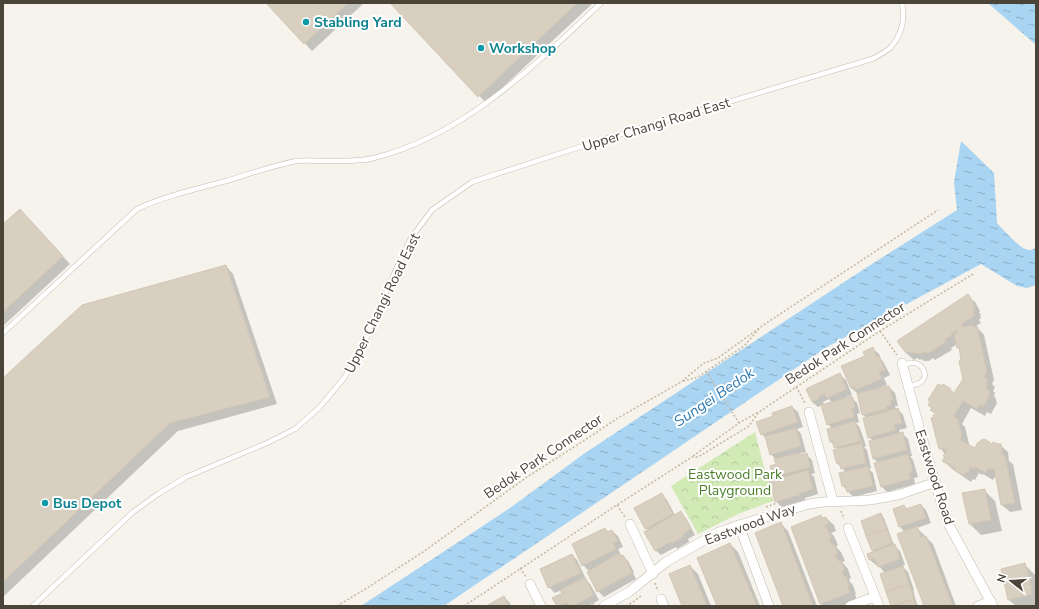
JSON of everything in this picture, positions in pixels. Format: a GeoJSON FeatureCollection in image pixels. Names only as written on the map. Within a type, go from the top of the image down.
{"type":"FeatureCollection","features":[{"type":"Feature","properties":{"kind":"street","name":"Eastwood Road"},"geometry":{"type":"LineString","coordinates":[[903,365],[944,512],[992,604]]}},
{"type":"Feature","properties":{"kind":"street"},"geometry":{"type":"LineString","coordinates":[[809,412],[833,501]]}},
{"type":"Feature","properties":{"kind":"street","name":"Eastwood Way"},"geometry":{"type":"LineString","coordinates":[[604,606],[629,592],[666,562],[719,532],[816,502],[859,501],[898,495],[936,482]]}},
{"type":"Feature","properties":{"kind":"street"},"geometry":{"type":"LineString","coordinates":[[630,524],[653,574]]}},
{"type":"Feature","properties":{"kind":"street"},"geometry":{"type":"LineString","coordinates":[[739,525],[769,606]]}},
{"type":"Feature","properties":{"kind":"street"},"geometry":{"type":"LineString","coordinates":[[848,528],[874,597],[879,606]]}},
{"type":"Feature","properties":{"kind":"street"},"geometry":{"type":"LineString","coordinates":[[530,584],[541,606]]}},
{"type":"Feature","properties":{"kind":"street"},"geometry":{"type":"LineString","coordinates":[[850,606],[874,597]]}},
{"type":"Feature","properties":{"kind":"street"},"geometry":{"type":"LineString","coordinates":[[978,606],[992,604]]}},
{"type":"Feature","properties":{"kind":"lane"},"geometry":{"type":"LineString","coordinates":[[3,333],[137,209],[169,197],[297,161],[358,161],[389,154],[421,141],[450,127],[512,84],[601,3]]}},
{"type":"Feature","properties":{"kind":"lane","name":"Upper Changi Road East"},"geometry":{"type":"LineString","coordinates":[[33,606],[133,512],[158,494],[186,477],[267,443],[294,429],[319,408],[344,378],[362,348],[411,238],[432,210],[472,182],[606,138],[872,59],[890,48],[900,34],[903,20],[902,3]]}},
{"type":"Feature","properties":{"kind":"lane"},"geometry":{"type":"LineString","coordinates":[[903,365],[912,362],[916,363],[920,365],[925,374],[922,380],[916,385],[908,387]]}},
{"type":"Feature","properties":{"kind":"path","name":"Bedok Park Connector"},"geometry":{"type":"LineString","coordinates":[[337,606],[423,552],[527,477],[618,418],[681,382],[704,363],[718,358],[762,326],[938,210]]}},
{"type":"Feature","properties":{"kind":"path","name":"Bedok Park Connector"},"geometry":{"type":"LineString","coordinates":[[464,606],[692,457],[739,423],[759,412],[880,331],[973,274]]}},
{"type":"Feature","properties":{"kind":"path","name":"Bedok Park Connector"},"geometry":{"type":"LineString","coordinates":[[681,382],[698,377],[744,346],[762,326]]}},
{"type":"Feature","properties":{"kind":"path"},"geometry":{"type":"LineString","coordinates":[[880,331],[903,365]]}},
{"type":"Feature","properties":{"kind":"path"},"geometry":{"type":"LineString","coordinates":[[706,371],[739,423]]}},
{"type":"Feature","properties":{"kind":"path"},"geometry":{"type":"LineString","coordinates":[[796,387],[809,412]]}},
{"type":"Feature","properties":{"kind":"path","name":"Bedok Park Connector"},"geometry":{"type":"LineString","coordinates":[[692,457],[698,457],[749,426],[759,412]]}},
{"type":"Feature","properties":{"kind":"path"},"geometry":{"type":"LineString","coordinates":[[617,505],[630,524]]}},
{"type":"Feature","properties":{"kind":"path"},"geometry":{"type":"LineString","coordinates":[[841,511],[847,510]]}},
{"type":"Feature","properties":{"kind":"path"},"geometry":{"type":"LineString","coordinates":[[652,586],[655,583]]}},
{"type":"Feature","properties":{"kind":"path"},"geometry":{"type":"LineString","coordinates":[[626,606],[642,595]]}},
{"type":"Feature","properties":{"kind":"green space","name":"Eastwood Park Playground"},"geometry":{"type":"Polygon","coordinates":[[[755,432],[773,501],[738,514],[698,534],[671,486],[755,432]]]}},
{"type":"Feature","properties":{"kind":"water"},"geometry":{"type":"Polygon","coordinates":[[[988,3],[1036,3],[1036,45],[988,3]]]}},
{"type":"Feature","properties":{"kind":"water","name":"Sungei Bedok"},"geometry":{"type":"Polygon","coordinates":[[[961,141],[994,173],[997,223],[1022,247],[1030,250],[1036,247],[1036,285],[1027,288],[1017,286],[981,264],[827,347],[444,606],[361,606],[510,508],[585,453],[861,271],[957,210],[954,182],[961,141]]]}},
{"type":"Feature","properties":{"kind":"building","name":"Stabling Yard"},"geometry":{"type":"Polygon","coordinates":[[[266,3],[348,3],[304,44],[266,3]]]}},
{"type":"Feature","properties":{"kind":"building","name":"Workshop"},"geometry":{"type":"Polygon","coordinates":[[[390,3],[577,3],[478,97],[390,3]]]}},
{"type":"Feature","properties":{"kind":"building"},"geometry":{"type":"Polygon","coordinates":[[[20,209],[63,256],[3,312],[3,224],[20,209]]]}},
{"type":"Feature","properties":{"kind":"building","name":"Bus Depot"},"geometry":{"type":"Polygon","coordinates":[[[226,265],[270,397],[170,423],[3,582],[3,378],[82,305],[226,265]]]}},
{"type":"Feature","properties":{"kind":"building"},"geometry":{"type":"Polygon","coordinates":[[[968,294],[974,303],[972,304],[975,307],[973,308],[975,310],[973,312],[975,315],[962,324],[962,327],[973,325],[974,327],[977,326],[987,372],[984,377],[988,379],[986,389],[989,390],[990,395],[983,407],[979,405],[977,409],[963,401],[954,416],[958,419],[962,436],[960,440],[975,448],[978,442],[979,443],[981,440],[985,439],[992,444],[993,442],[1001,444],[1015,503],[1001,505],[994,468],[992,470],[988,468],[986,473],[975,467],[974,469],[971,467],[968,473],[966,472],[964,475],[955,471],[956,469],[942,461],[945,457],[943,456],[947,449],[939,449],[931,418],[934,417],[933,415],[937,414],[930,410],[932,408],[928,405],[930,401],[928,400],[938,384],[942,386],[943,384],[954,393],[963,379],[959,361],[961,360],[959,347],[957,348],[954,334],[958,333],[957,330],[944,340],[946,342],[927,354],[926,351],[921,354],[916,354],[914,352],[912,354],[910,351],[906,353],[897,341],[968,294]]]}},
{"type":"Feature","properties":{"kind":"building"},"geometry":{"type":"Polygon","coordinates":[[[873,347],[885,370],[879,372],[882,379],[855,390],[854,387],[851,388],[841,366],[865,356],[863,352],[873,347]]]}},
{"type":"Feature","properties":{"kind":"building"},"geometry":{"type":"Polygon","coordinates":[[[840,373],[847,389],[827,398],[824,394],[818,397],[819,399],[812,402],[806,389],[840,373]]]}},
{"type":"Feature","properties":{"kind":"building"},"geometry":{"type":"Polygon","coordinates":[[[889,386],[893,400],[890,401],[891,405],[886,406],[887,409],[862,415],[857,393],[889,386]]]}},
{"type":"Feature","properties":{"kind":"building"},"geometry":{"type":"Polygon","coordinates":[[[852,396],[855,408],[852,408],[854,417],[827,425],[821,405],[852,396]]]}},
{"type":"Feature","properties":{"kind":"building"},"geometry":{"type":"Polygon","coordinates":[[[792,406],[798,422],[761,435],[756,422],[773,416],[772,413],[792,406]]]}},
{"type":"Feature","properties":{"kind":"building"},"geometry":{"type":"Polygon","coordinates":[[[898,408],[902,423],[894,425],[896,430],[868,438],[863,418],[898,408]]]}},
{"type":"Feature","properties":{"kind":"building"},"geometry":{"type":"Polygon","coordinates":[[[855,421],[861,441],[834,448],[833,442],[830,442],[827,429],[855,421]]]}},
{"type":"Feature","properties":{"kind":"building"},"geometry":{"type":"Polygon","coordinates":[[[796,428],[801,446],[770,455],[765,436],[796,428]]]}},
{"type":"Feature","properties":{"kind":"building"},"geometry":{"type":"Polygon","coordinates":[[[903,432],[907,450],[873,459],[869,441],[903,432]]]}},
{"type":"Feature","properties":{"kind":"building"},"geometry":{"type":"Polygon","coordinates":[[[862,443],[866,463],[841,469],[839,463],[837,464],[833,450],[862,443]]]}},
{"type":"Feature","properties":{"kind":"building"},"geometry":{"type":"Polygon","coordinates":[[[798,453],[799,455],[807,453],[810,467],[773,477],[770,466],[776,464],[774,459],[798,453]]]}},
{"type":"Feature","properties":{"kind":"building"},"geometry":{"type":"Polygon","coordinates":[[[908,454],[913,471],[909,473],[911,479],[881,487],[874,463],[908,454]]]}},
{"type":"Feature","properties":{"kind":"building"},"geometry":{"type":"Polygon","coordinates":[[[868,466],[873,486],[847,492],[845,486],[842,486],[839,473],[868,466]]]}},
{"type":"Feature","properties":{"kind":"building"},"geometry":{"type":"Polygon","coordinates":[[[808,470],[813,489],[800,493],[800,495],[775,502],[769,481],[808,470]]]}},
{"type":"Feature","properties":{"kind":"building"},"geometry":{"type":"Polygon","coordinates":[[[985,489],[991,520],[969,524],[962,493],[985,489]]]}},
{"type":"Feature","properties":{"kind":"building"},"geometry":{"type":"Polygon","coordinates":[[[662,493],[673,514],[645,529],[634,508],[662,493]]]}},
{"type":"Feature","properties":{"kind":"building"},"geometry":{"type":"Polygon","coordinates":[[[921,504],[926,518],[899,527],[893,509],[904,505],[906,509],[921,504]]]}},
{"type":"Feature","properties":{"kind":"building"},"geometry":{"type":"Polygon","coordinates":[[[681,511],[691,529],[683,534],[684,536],[671,544],[670,542],[655,551],[644,532],[681,511]]]}},
{"type":"Feature","properties":{"kind":"building"},"geometry":{"type":"Polygon","coordinates":[[[881,513],[887,529],[866,536],[861,521],[881,513]]]}},
{"type":"Feature","properties":{"kind":"building"},"geometry":{"type":"Polygon","coordinates":[[[821,515],[822,518],[826,517],[829,524],[825,525],[831,538],[829,538],[832,545],[834,544],[838,554],[835,555],[838,561],[841,560],[845,571],[842,571],[844,577],[846,577],[850,593],[820,604],[791,527],[821,515]]]}},
{"type":"Feature","properties":{"kind":"building"},"geometry":{"type":"Polygon","coordinates":[[[781,522],[813,606],[783,606],[755,533],[781,522]]]}},
{"type":"Feature","properties":{"kind":"building"},"geometry":{"type":"Polygon","coordinates":[[[917,526],[921,537],[926,536],[952,604],[947,606],[924,606],[897,534],[917,526]]]}},
{"type":"Feature","properties":{"kind":"building"},"geometry":{"type":"Polygon","coordinates":[[[605,528],[607,532],[612,530],[618,541],[613,543],[616,549],[582,566],[572,544],[605,528]]]}},
{"type":"Feature","properties":{"kind":"building"},"geometry":{"type":"Polygon","coordinates":[[[887,529],[892,543],[872,551],[866,536],[887,529]]]}},
{"type":"Feature","properties":{"kind":"building"},"geometry":{"type":"Polygon","coordinates":[[[730,543],[757,606],[717,606],[697,558],[730,543]]]}},
{"type":"Feature","properties":{"kind":"building"},"geometry":{"type":"Polygon","coordinates":[[[895,544],[900,559],[878,567],[874,558],[869,560],[867,554],[895,544]]]}},
{"type":"Feature","properties":{"kind":"building"},"geometry":{"type":"Polygon","coordinates":[[[619,553],[621,556],[623,555],[632,573],[597,592],[587,572],[619,553]]]}},
{"type":"Feature","properties":{"kind":"building"},"geometry":{"type":"Polygon","coordinates":[[[572,554],[581,573],[548,588],[540,569],[572,554]]]}},
{"type":"Feature","properties":{"kind":"building"},"geometry":{"type":"Polygon","coordinates":[[[1025,563],[1032,594],[1008,600],[1001,569],[1025,563]]]}},
{"type":"Feature","properties":{"kind":"building"},"geometry":{"type":"Polygon","coordinates":[[[690,565],[707,606],[682,606],[669,574],[690,565]]]}},
{"type":"Feature","properties":{"kind":"building"},"geometry":{"type":"Polygon","coordinates":[[[903,566],[909,584],[886,592],[880,574],[903,566]]]}},
{"type":"Feature","properties":{"kind":"building"},"geometry":{"type":"Polygon","coordinates":[[[585,577],[594,595],[573,606],[569,606],[567,602],[557,606],[552,598],[562,593],[560,590],[585,577]]]}},
{"type":"Feature","properties":{"kind":"building"},"geometry":{"type":"Polygon","coordinates":[[[909,584],[914,599],[891,606],[886,592],[909,584]]]}},
{"type":"Feature","properties":{"kind":"building"},"geometry":{"type":"Polygon","coordinates":[[[504,596],[509,606],[486,606],[504,596]]]}},
{"type":"Feature","properties":{"kind":"building"},"geometry":{"type":"Polygon","coordinates":[[[914,599],[916,606],[894,606],[914,599]]]}},
{"type":"Feature","properties":{"kind":"place","name":"Stabling Yard"},"geometry":{"type":"Point","coordinates":[306,22]}},
{"type":"Feature","properties":{"kind":"place","name":"Workshop"},"geometry":{"type":"Point","coordinates":[481,48]}},
{"type":"Feature","properties":{"kind":"place","name":"Bus Depot"},"geometry":{"type":"Point","coordinates":[45,503]}}]}
